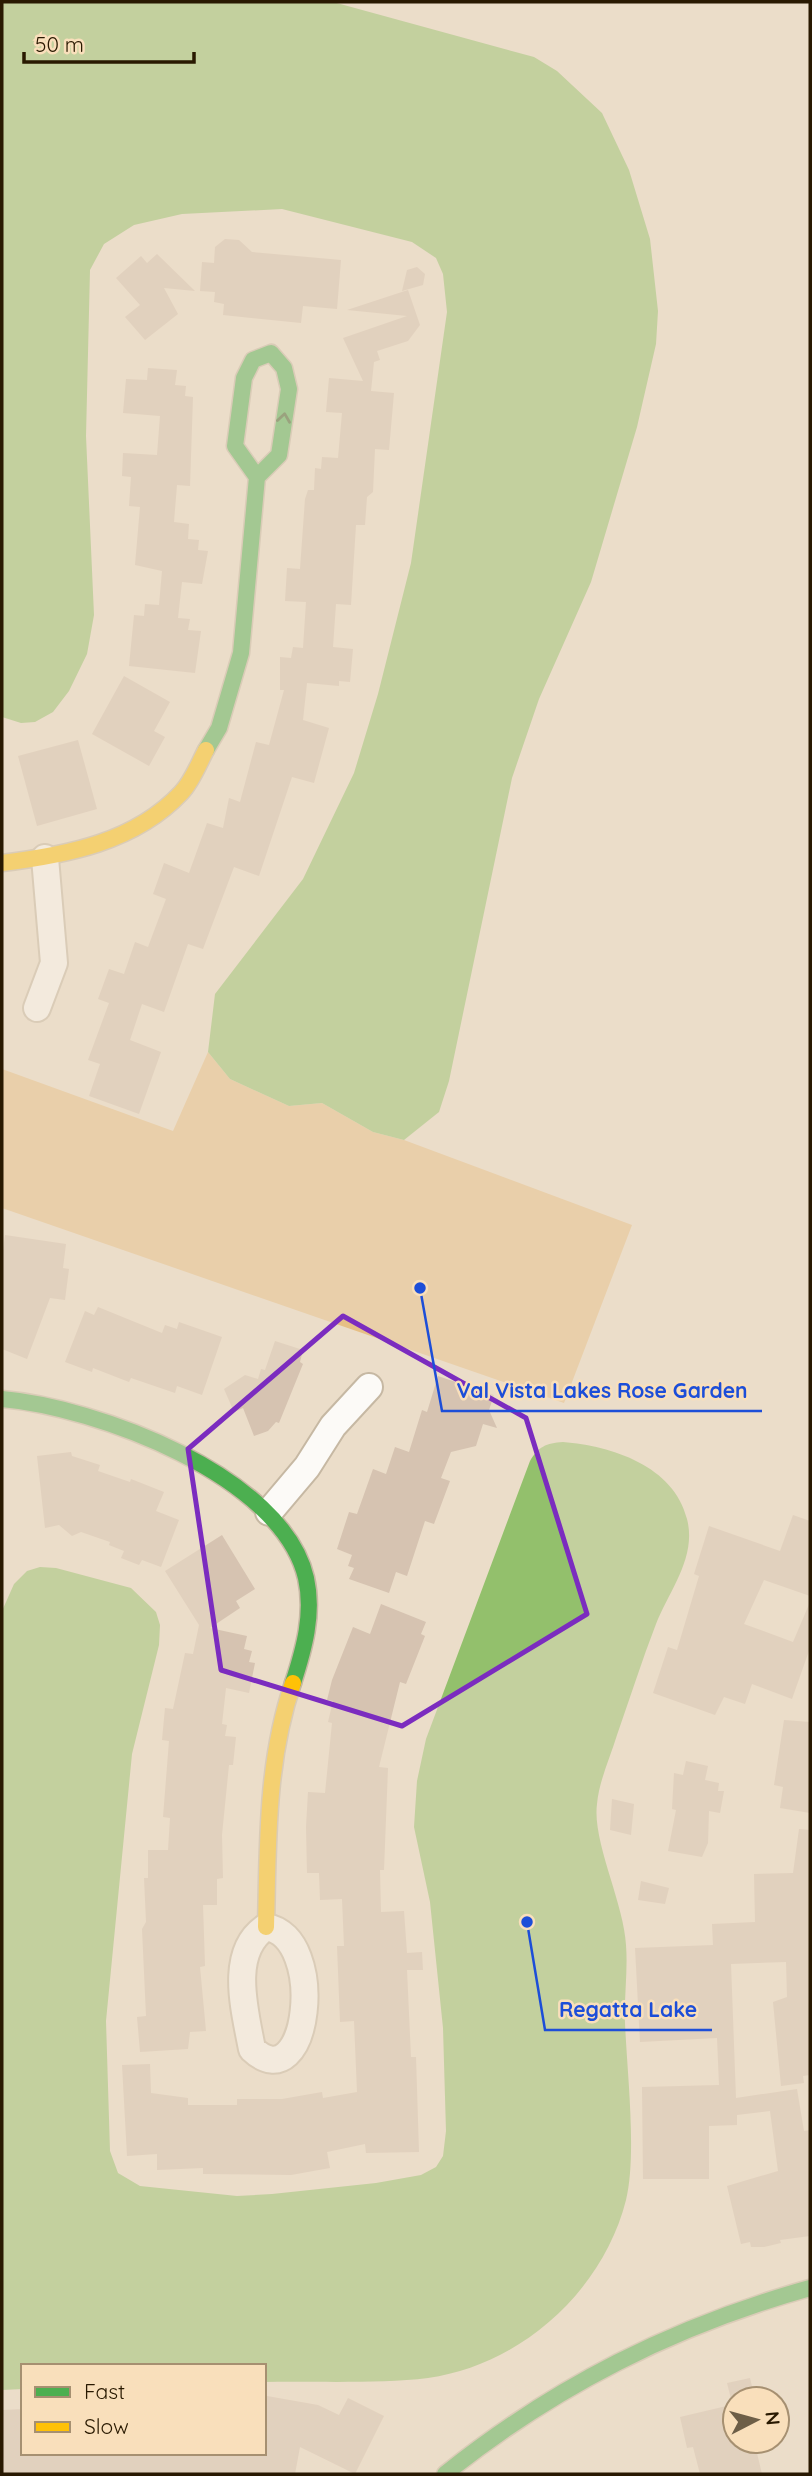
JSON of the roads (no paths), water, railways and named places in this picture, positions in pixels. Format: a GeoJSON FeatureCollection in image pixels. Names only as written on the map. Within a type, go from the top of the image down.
{"type":"FeatureCollection","features":[{"type":"Feature","properties":{"kind":"street"},"geometry":{"type":"LineString","coordinates":[[2,863],[45,858],[124,836],[182,792],[219,728],[241,653],[257,477],[279,455],[289,389],[284,368],[271,353],[253,360],[244,377],[235,446],[257,477]]}},
{"type":"Feature","properties":{"kind":"street"},"geometry":{"type":"LineString","coordinates":[[37,1008],[54,963],[45,858]]}},
{"type":"Feature","properties":{"kind":"street"},"geometry":{"type":"LineString","coordinates":[[269,1512],[307,1467],[332,1426],[369,1387]]}},
{"type":"Feature","properties":{"kind":"street"},"geometry":{"type":"LineString","coordinates":[[2,1399],[84,1415],[149,1437],[223,1478],[269,1512],[294,1547],[303,1568],[309,1611],[306,1638],[280,1726],[271,1789],[266,1927]]}},
{"type":"Feature","properties":{"kind":"street"},"geometry":{"type":"LineString","coordinates":[[445,2474],[507,2427],[620,2358],[723,2315],[810,2288]]}},
{"type":"Feature","properties":{"kind":"place","name":"Val Vista Lakes Rose Garden"},"geometry":{"type":"Point","coordinates":[420,1288]}},
{"type":"Feature","properties":{"kind":"place","name":"Regatta Lake"},"geometry":{"type":"Point","coordinates":[527,1922]}}]}
